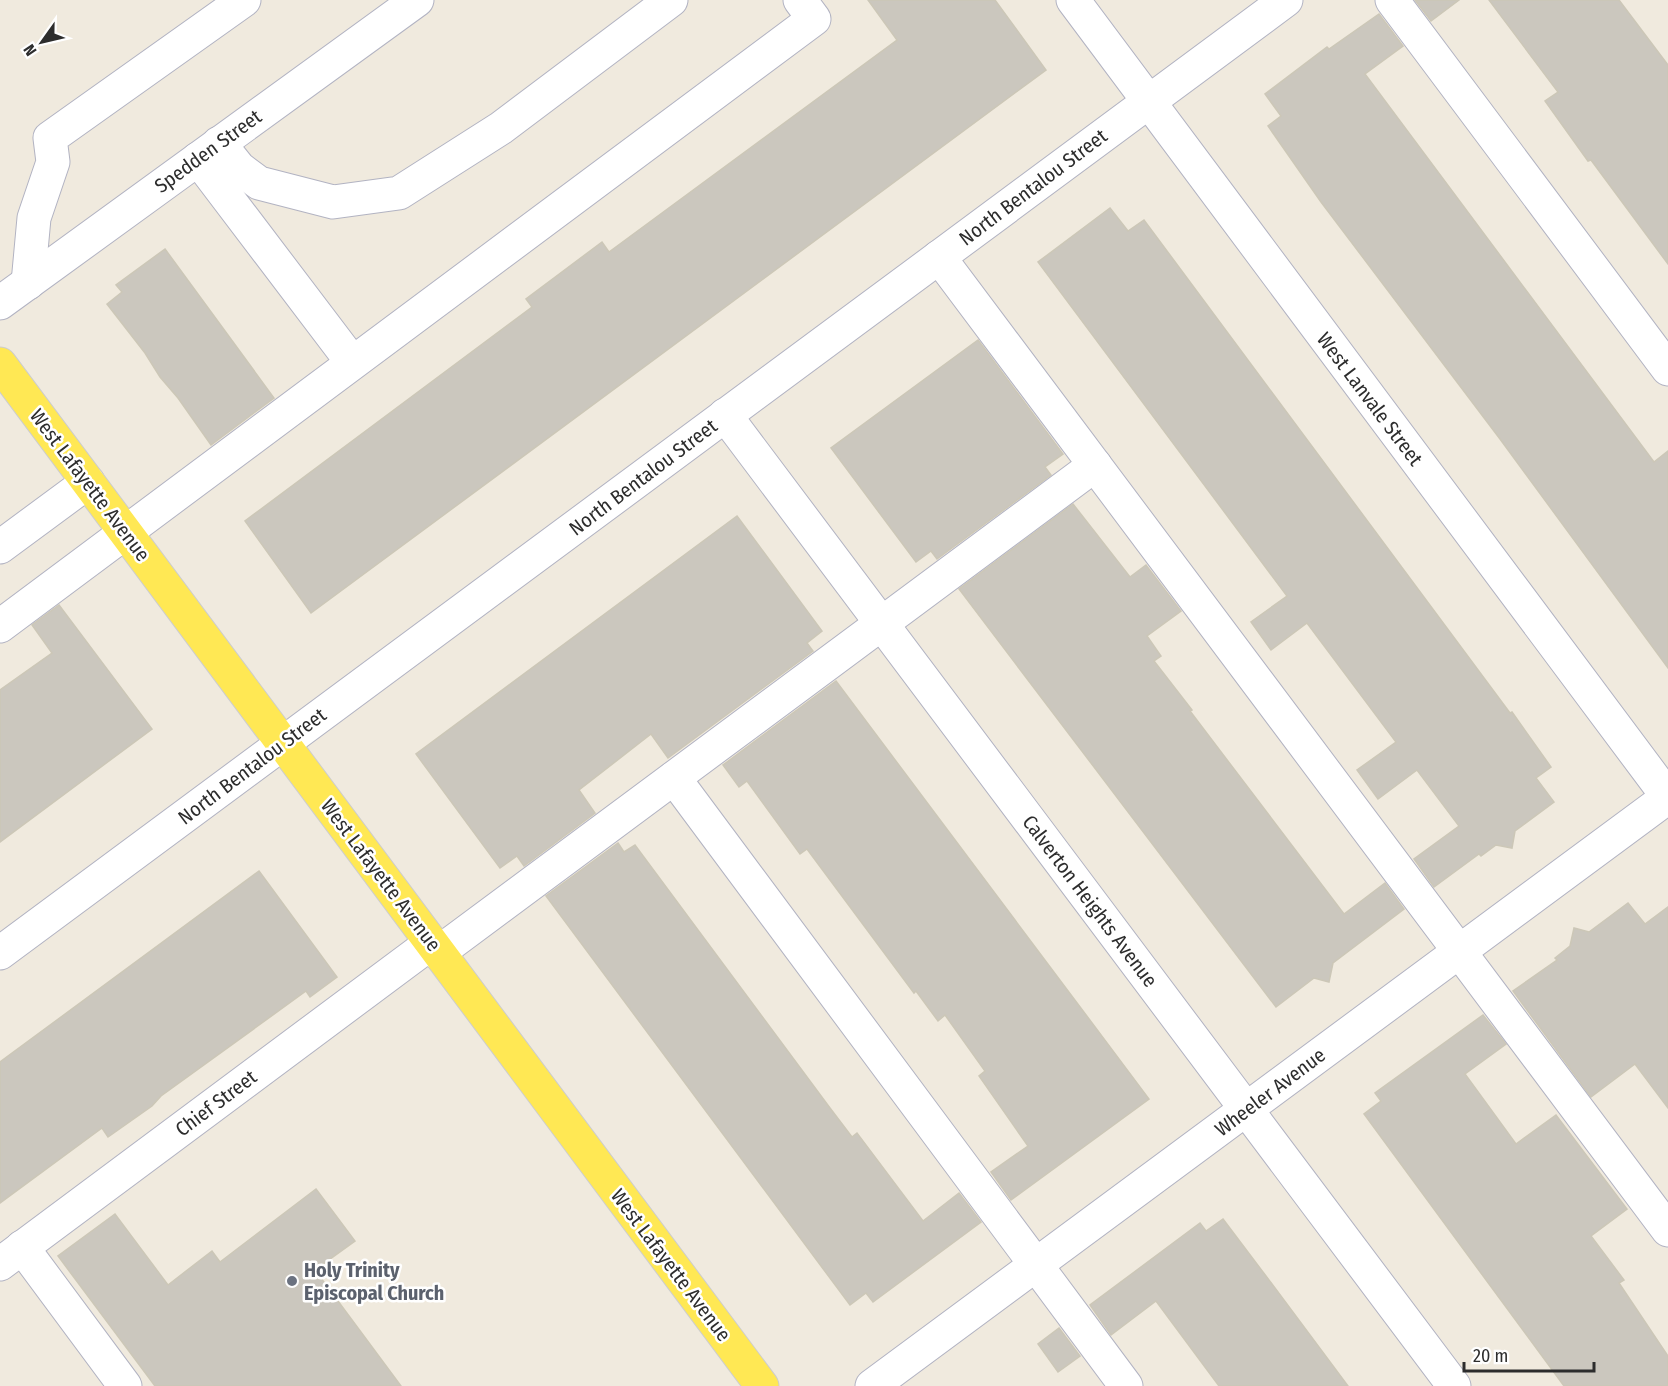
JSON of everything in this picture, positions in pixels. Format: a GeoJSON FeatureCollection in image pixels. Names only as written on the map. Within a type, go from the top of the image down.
{"type":"FeatureCollection","features":[{"type":"Feature","properties":{"kind":"main road","name":"West Lafayette Avenue"},"geometry":{"type":"LineString","coordinates":[[0,364],[762,1386]]}},
{"type":"Feature","properties":{"kind":"street"},"geometry":{"type":"LineString","coordinates":[[28,283],[34,218],[53,162],[50,138],[244,0]]}},
{"type":"Feature","properties":{"kind":"street","name":"Spedden Street"},"geometry":{"type":"LineString","coordinates":[[0,303],[417,0]]}},
{"type":"Feature","properties":{"kind":"street"},"geometry":{"type":"LineString","coordinates":[[209,151],[239,168],[259,183],[333,202],[399,193],[501,128],[671,0]]}},
{"type":"Feature","properties":{"kind":"street"},"geometry":{"type":"LineString","coordinates":[[0,626],[124,531],[814,18],[800,0]]}},
{"type":"Feature","properties":{"kind":"street","name":"West Lanvale Street"},"geometry":{"type":"LineString","coordinates":[[1073,0],[1668,797]]}},
{"type":"Feature","properties":{"kind":"street","name":"North Bentalou Street"},"geometry":{"type":"LineString","coordinates":[[0,953],[1286,0]]}},
{"type":"Feature","properties":{"kind":"street"},"geometry":{"type":"LineString","coordinates":[[1392,0],[1668,369]]}},
{"type":"Feature","properties":{"kind":"street"},"geometry":{"type":"LineString","coordinates":[[209,151],[352,362]]}},
{"type":"Feature","properties":{"kind":"street"},"geometry":{"type":"LineString","coordinates":[[939,257],[1668,1230]]}},
{"type":"Feature","properties":{"kind":"street","name":"Calverton Heights Avenue"},"geometry":{"type":"LineString","coordinates":[[725,415],[1454,1386]]}},
{"type":"Feature","properties":{"kind":"street","name":"Chief Street"},"geometry":{"type":"LineString","coordinates":[[11,1256],[435,948],[674,778],[1095,465]]}},
{"type":"Feature","properties":{"kind":"street"},"geometry":{"type":"LineString","coordinates":[[0,547],[88,482]]}},
{"type":"Feature","properties":{"kind":"street"},"geometry":{"type":"LineString","coordinates":[[674,778],[1126,1386]]}},
{"type":"Feature","properties":{"kind":"street","name":"Wheeler Avenue"},"geometry":{"type":"LineString","coordinates":[[872,1386],[1668,797]]}},
{"type":"Feature","properties":{"kind":"street"},"geometry":{"type":"LineString","coordinates":[[11,1256],[125,1386]]}},
{"type":"Feature","properties":{"kind":"building"},"geometry":{"type":"Polygon","coordinates":[[[868,0],[995,0],[1046,70],[311,613],[245,521],[532,307],[526,299],[602,242],[609,252],[897,40],[868,0]]]}},
{"type":"Feature","properties":{"kind":"building"},"geometry":{"type":"Polygon","coordinates":[[[1415,0],[1459,0],[1431,21],[1415,0]]]}},
{"type":"Feature","properties":{"kind":"building"},"geometry":{"type":"Polygon","coordinates":[[[1489,0],[1619,0],[1668,65],[1668,264],[1591,160],[1588,161],[1545,101],[1558,92],[1489,0]]]}},
{"type":"Feature","properties":{"kind":"building"},"geometry":{"type":"Polygon","coordinates":[[[1379,14],[1403,46],[1365,74],[1654,462],[1668,451],[1668,668],[1500,439],[1321,202],[1268,126],[1281,116],[1265,94],[1327,47],[1329,49],[1379,14]]]}},
{"type":"Feature","properties":{"kind":"building"},"geometry":{"type":"Polygon","coordinates":[[[1110,208],[1128,231],[1144,220],[1551,767],[1536,778],[1554,802],[1515,831],[1512,848],[1496,845],[1481,856],[1479,854],[1434,887],[1414,859],[1459,826],[1417,770],[1378,799],[1357,770],[1396,742],[1307,623],[1271,650],[1251,622],[1287,596],[1038,262],[1110,208]]]}},
{"type":"Feature","properties":{"kind":"building"},"geometry":{"type":"Polygon","coordinates":[[[165,249],[274,398],[211,445],[107,304],[122,292],[116,285],[165,249]]]}},
{"type":"Feature","properties":{"kind":"building"},"geometry":{"type":"Polygon","coordinates":[[[978,340],[1063,454],[1045,467],[1051,475],[937,559],[931,551],[916,562],[831,448],[978,340]]]}},
{"type":"Feature","properties":{"kind":"building"},"geometry":{"type":"Polygon","coordinates":[[[1073,504],[1130,577],[1146,565],[1181,611],[1147,636],[1161,656],[1154,661],[1344,914],[1385,883],[1404,909],[1333,963],[1329,982],[1314,978],[1276,1007],[959,589],[1073,504]]]}},
{"type":"Feature","properties":{"kind":"building"},"geometry":{"type":"Polygon","coordinates":[[[737,516],[822,631],[807,643],[813,651],[668,758],[651,734],[579,790],[595,813],[524,866],[517,856],[500,868],[416,754],[737,516]]]}},
{"type":"Feature","properties":{"kind":"building"},"geometry":{"type":"Polygon","coordinates":[[[59,605],[152,729],[0,842],[0,690],[52,653],[32,625],[59,605]]]}},
{"type":"Feature","properties":{"kind":"building"},"geometry":{"type":"Polygon","coordinates":[[[836,681],[1149,1099],[1011,1200],[991,1172],[1028,1146],[979,1076],[985,1071],[945,1015],[938,1021],[916,991],[914,993],[807,849],[800,854],[747,781],[739,787],[723,765],[836,681]]]}},
{"type":"Feature","properties":{"kind":"building"},"geometry":{"type":"Polygon","coordinates":[[[618,843],[624,852],[635,845],[852,1137],[857,1133],[923,1221],[959,1193],[981,1222],[873,1302],[866,1293],[850,1305],[546,896],[618,843]]]}},
{"type":"Feature","properties":{"kind":"building"},"geometry":{"type":"Polygon","coordinates":[[[259,871],[337,977],[310,997],[306,991],[108,1137],[102,1128],[0,1203],[0,1062],[259,871]]]}},
{"type":"Feature","properties":{"kind":"building"},"geometry":{"type":"Polygon","coordinates":[[[1628,903],[1645,924],[1668,907],[1668,1108],[1635,1064],[1591,1097],[1513,991],[1557,960],[1555,958],[1570,946],[1574,928],[1589,932],[1628,903]]]}},
{"type":"Feature","properties":{"kind":"building"},"geometry":{"type":"Polygon","coordinates":[[[1483,1015],[1506,1044],[1465,1074],[1516,1144],[1556,1115],[1627,1209],[1591,1236],[1624,1280],[1619,1283],[1668,1356],[1668,1386],[1564,1386],[1364,1114],[1381,1101],[1375,1093],[1483,1015]]]}},
{"type":"Feature","properties":{"kind":"building"},"geometry":{"type":"Polygon","coordinates":[[[316,1189],[355,1241],[315,1270],[401,1386],[155,1386],[58,1256],[115,1214],[168,1285],[212,1251],[220,1262],[316,1189]]]}},
{"type":"Feature","properties":{"kind":"building"},"geometry":{"type":"Polygon","coordinates":[[[1223,1219],[1348,1386],[1219,1386],[1156,1301],[1111,1335],[1090,1305],[1200,1223],[1206,1231],[1223,1219]]]}},
{"type":"Feature","properties":{"kind":"building"},"geometry":{"type":"Polygon","coordinates":[[[1059,1328],[1080,1356],[1058,1372],[1038,1344],[1059,1328]]]}},
{"type":"Feature","properties":{"kind":"place","name":"Holy Trinity Episcopal Church"},"geometry":{"type":"Point","coordinates":[292,1281]}}]}
